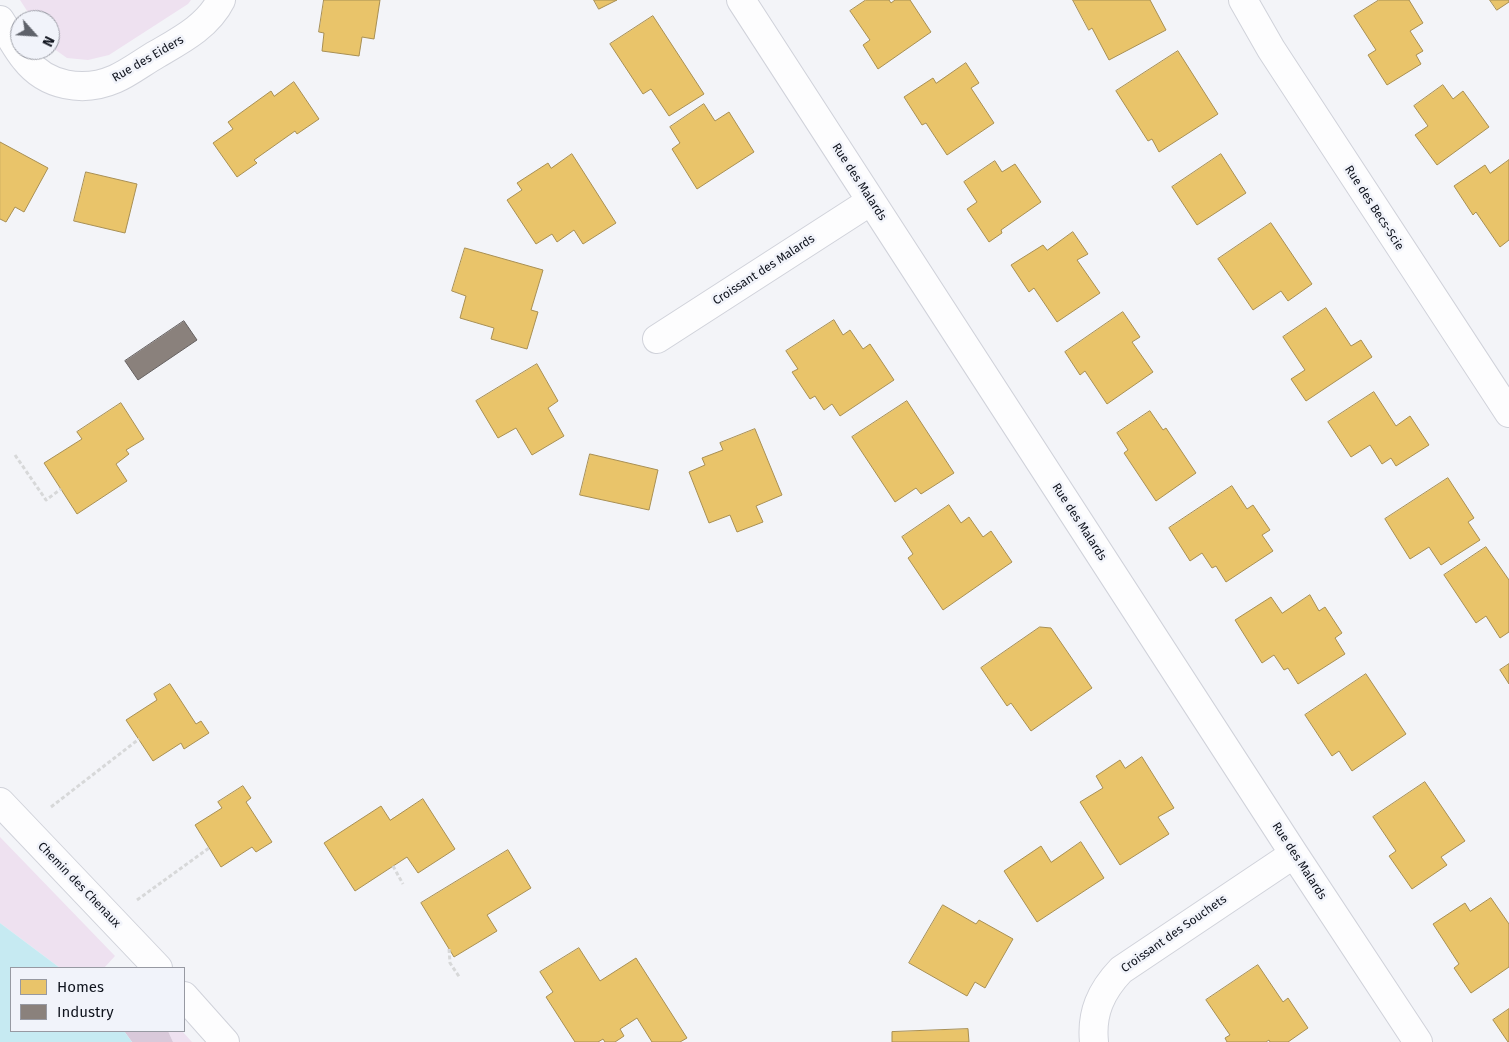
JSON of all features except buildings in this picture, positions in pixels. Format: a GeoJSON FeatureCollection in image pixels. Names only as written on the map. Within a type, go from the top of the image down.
{"type":"FeatureCollection","features":[{"type":"Feature","properties":{"kind":"street","name":"Rue des Eiders"},"geometry":{"type":"LineString","coordinates":[[0,20],[25,59],[40,73],[58,83],[88,86],[116,79],[191,34],[210,15],[220,0]]}},
{"type":"Feature","properties":{"kind":"street","name":"Rue des Malards"},"geometry":{"type":"LineString","coordinates":[[740,0],[1418,1042]]}},
{"type":"Feature","properties":{"kind":"street","name":"Rue des Becs-Scie"},"geometry":{"type":"LineString","coordinates":[[1242,0],[1271,49],[1509,413]]}},
{"type":"Feature","properties":{"kind":"street","name":"Croissant des Malards"},"geometry":{"type":"LineString","coordinates":[[657,339],[871,201]]}},
{"type":"Feature","properties":{"kind":"street","name":"Chemin des Chenaux"},"geometry":{"type":"LineString","coordinates":[[0,802],[157,967]]}},
{"type":"Feature","properties":{"kind":"street","name":"Croissant des Souchets"},"geometry":{"type":"LineString","coordinates":[[1094,1042],[1094,1015],[1108,984],[1121,970],[1294,854]]}},
{"type":"Feature","properties":{"kind":"street"},"geometry":{"type":"LineString","coordinates":[[185,997],[225,1042]]}},
{"type":"Feature","properties":{"kind":"path"},"geometry":{"type":"LineString","coordinates":[[15,455],[46,500],[61,489]]}},
{"type":"Feature","properties":{"kind":"path"},"geometry":{"type":"LineString","coordinates":[[24,828],[139,739]]}},
{"type":"Feature","properties":{"kind":"path"},"geometry":{"type":"LineString","coordinates":[[110,918],[209,848]]}},
{"type":"Feature","properties":{"kind":"path"},"geometry":{"type":"LineString","coordinates":[[393,866],[403,884]]}},
{"type":"Feature","properties":{"kind":"path"},"geometry":{"type":"LineString","coordinates":[[449,949],[450,963],[460,978]]}},
{"type":"Feature","properties":{"kind":"shaded area"},"geometry":{"type":"Polygon","coordinates":[[[20,0],[191,0],[188,4],[109,55],[88,60],[67,58],[60,53],[60,10],[26,10],[20,0]]]}},
{"type":"Feature","properties":{"kind":"shaded area"},"geometry":{"type":"Polygon","coordinates":[[[0,837],[115,956],[105,967],[59,967],[0,923],[0,837]]]}},
{"type":"Feature","properties":{"kind":"shaded area"},"geometry":{"type":"Polygon","coordinates":[[[125,1032],[168,1032],[173,1042],[132,1042],[125,1032]]]}},
{"type":"Feature","properties":{"kind":"shaded area"},"geometry":{"type":"Polygon","coordinates":[[[168,1032],[183,1032],[192,1042],[173,1042],[168,1032]]]}},
{"type":"Feature","properties":{"kind":"water"},"geometry":{"type":"Polygon","coordinates":[[[0,923],[59,967],[10,967],[10,1032],[125,1032],[132,1042],[0,1042],[0,923]]]}}]}
